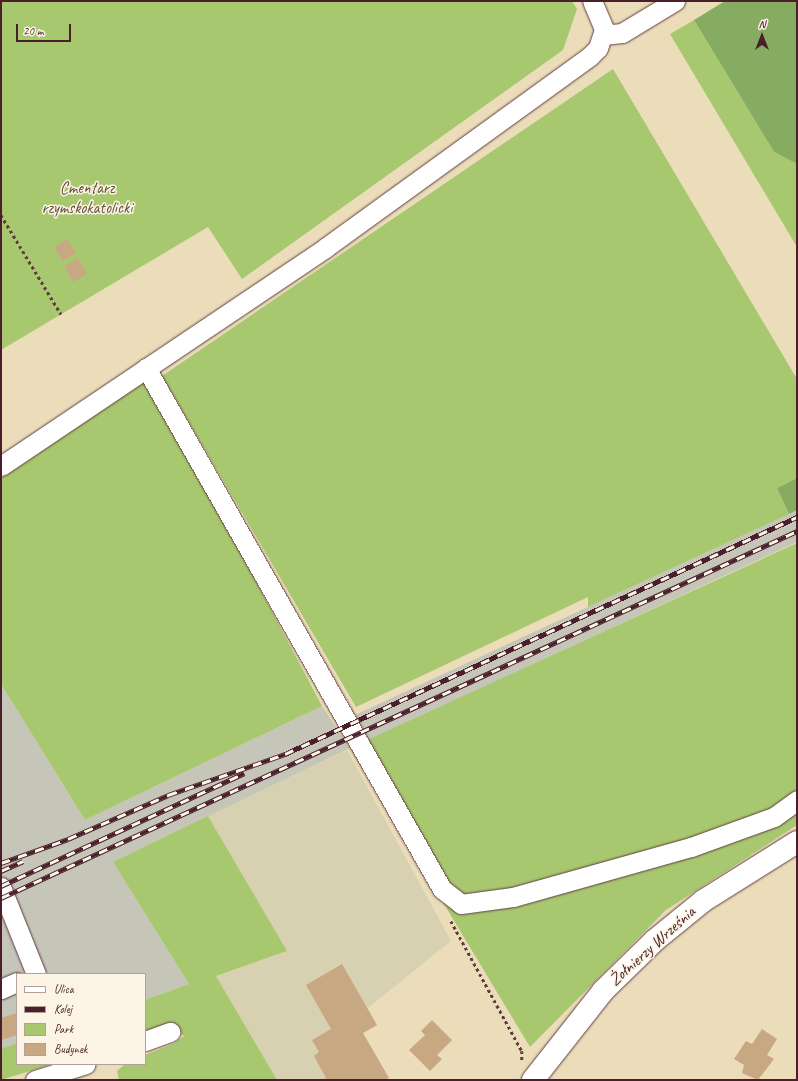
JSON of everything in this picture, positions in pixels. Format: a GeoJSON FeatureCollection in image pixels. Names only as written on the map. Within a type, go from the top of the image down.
{"type":"FeatureCollection","features":[{"type":"Feature","properties":{"kind":"main road","name":"Żołnierzy Września"},"geometry":{"type":"LineString","coordinates":[[527,1073],[603,991],[654,941],[702,901],[797,842]]}},
{"type":"Feature","properties":{"kind":"street"},"geometry":{"type":"LineString","coordinates":[[1,466],[325,248],[590,56],[603,35],[603,22],[592,1]]}},
{"type":"Feature","properties":{"kind":"street"},"geometry":{"type":"LineString","coordinates":[[603,35],[622,33],[675,1]]}},
{"type":"Feature","properties":{"kind":"street"},"geometry":{"type":"LineString","coordinates":[[146,368],[442,890],[460,904],[513,897],[727,835],[774,817],[797,800]]}},
{"type":"Feature","properties":{"kind":"street"},"geometry":{"type":"LineString","coordinates":[[1,886],[36,973]]}},
{"type":"Feature","properties":{"kind":"street"},"geometry":{"type":"LineString","coordinates":[[1,989],[16,982]]}},
{"type":"Feature","properties":{"kind":"street"},"geometry":{"type":"LineString","coordinates":[[146,1041],[170,1032]]}},
{"type":"Feature","properties":{"kind":"street"},"geometry":{"type":"LineString","coordinates":[[35,1080],[81,1069]]}},
{"type":"Feature","properties":{"kind":"path"},"geometry":{"type":"LineString","coordinates":[[1,215],[61,314]]}},
{"type":"Feature","properties":{"kind":"path"},"geometry":{"type":"LineString","coordinates":[[442,890],[450,918],[522,1051],[527,1073]]}},
{"type":"Feature","properties":{"kind":"shaded area"},"geometry":{"type":"Polygon","coordinates":[[[797,510],[797,542],[368,741],[355,715],[797,510]]]}},
{"type":"Feature","properties":{"kind":"shaded area"},"geometry":{"type":"Polygon","coordinates":[[[1,684],[85,820],[322,706],[350,748],[113,862],[189,984],[146,1000],[146,973],[16,973],[16,1043],[1,1049],[1,684]]]}},
{"type":"Feature","properties":{"kind":"shaded area"},"geometry":{"type":"Polygon","coordinates":[[[347,750],[451,941],[368,1008],[331,1029],[360,1080],[277,1080],[216,976],[287,951],[208,816],[347,750]]]}},
{"type":"Feature","properties":{"kind":"green space","name":"Cmentarz rzymskokatolicki"},"geometry":{"type":"Polygon","coordinates":[[[1,1],[572,1],[577,9],[563,50],[242,279],[208,227],[1,350],[1,1]]]}},
{"type":"Feature","properties":{"kind":"green space"},"geometry":{"type":"Polygon","coordinates":[[[725,1],[795,1],[797,5],[797,164],[774,152],[694,20],[725,1]]]}},
{"type":"Feature","properties":{"kind":"green space"},"geometry":{"type":"Polygon","coordinates":[[[694,20],[774,152],[797,164],[797,247],[670,34],[694,20]]]}},
{"type":"Feature","properties":{"kind":"green space"},"geometry":{"type":"Polygon","coordinates":[[[613,69],[797,379],[797,478],[777,488],[789,514],[588,607],[588,597],[356,707],[162,376],[613,69]]]}},
{"type":"Feature","properties":{"kind":"green space"},"geometry":{"type":"Polygon","coordinates":[[[142,377],[209,493],[322,706],[85,820],[1,684],[1,476],[142,377]]]}},
{"type":"Feature","properties":{"kind":"green space"},"geometry":{"type":"Polygon","coordinates":[[[797,478],[797,510],[789,514],[777,488],[797,478]]]}},
{"type":"Feature","properties":{"kind":"green space"},"geometry":{"type":"Polygon","coordinates":[[[797,543],[797,825],[666,910],[530,1047],[350,748],[797,543]]]}},
{"type":"Feature","properties":{"kind":"green space"},"geometry":{"type":"Polygon","coordinates":[[[208,816],[287,951],[216,976],[277,1080],[119,1080],[117,1071],[124,1065],[146,1065],[146,1055],[175,1043],[184,1036],[169,1026],[146,1033],[146,1000],[189,984],[113,862],[208,816]]]}},
{"type":"Feature","properties":{"kind":"green space"},"geometry":{"type":"Polygon","coordinates":[[[16,1043],[16,1065],[49,1065],[1,1080],[1,1049],[16,1043]]]}},
{"type":"Feature","properties":{"kind":"building"},"geometry":{"type":"Polygon","coordinates":[[[67,239],[76,253],[63,261],[54,247],[67,239]]]}},
{"type":"Feature","properties":{"kind":"building"},"geometry":{"type":"Polygon","coordinates":[[[78,258],[87,274],[73,282],[64,266],[78,258]]]}},
{"type":"Feature","properties":{"kind":"building"},"geometry":{"type":"Polygon","coordinates":[[[342,964],[377,1025],[363,1033],[389,1078],[385,1080],[327,1080],[314,1056],[319,1052],[312,1040],[331,1029],[306,985],[342,964]]]}},
{"type":"Feature","properties":{"kind":"building"},"geometry":{"type":"Polygon","coordinates":[[[16,1013],[16,1035],[1,1040],[1,1018],[16,1013]]]}},
{"type":"Feature","properties":{"kind":"building"},"geometry":{"type":"Polygon","coordinates":[[[432,1020],[452,1040],[437,1055],[442,1059],[430,1071],[409,1050],[425,1035],[421,1031],[432,1020]]]}},
{"type":"Feature","properties":{"kind":"building"},"geometry":{"type":"Polygon","coordinates":[[[762,1029],[777,1039],[767,1055],[774,1059],[758,1080],[742,1073],[744,1065],[734,1059],[746,1041],[752,1044],[762,1029]]]}},
{"type":"Feature","properties":{"kind":"railway"},"geometry":{"type":"LineString","coordinates":[[1,863],[68,839],[168,795],[285,754],[797,517]]}},
{"type":"Feature","properties":{"kind":"railway"},"geometry":{"type":"LineString","coordinates":[[1,898],[797,531]]}},
{"type":"Feature","properties":{"kind":"railway"},"geometry":{"type":"LineString","coordinates":[[1,886],[244,773]]}},
{"type":"Feature","properties":{"kind":"railway"},"geometry":{"type":"LineString","coordinates":[[1,871],[23,861]]}}]}
